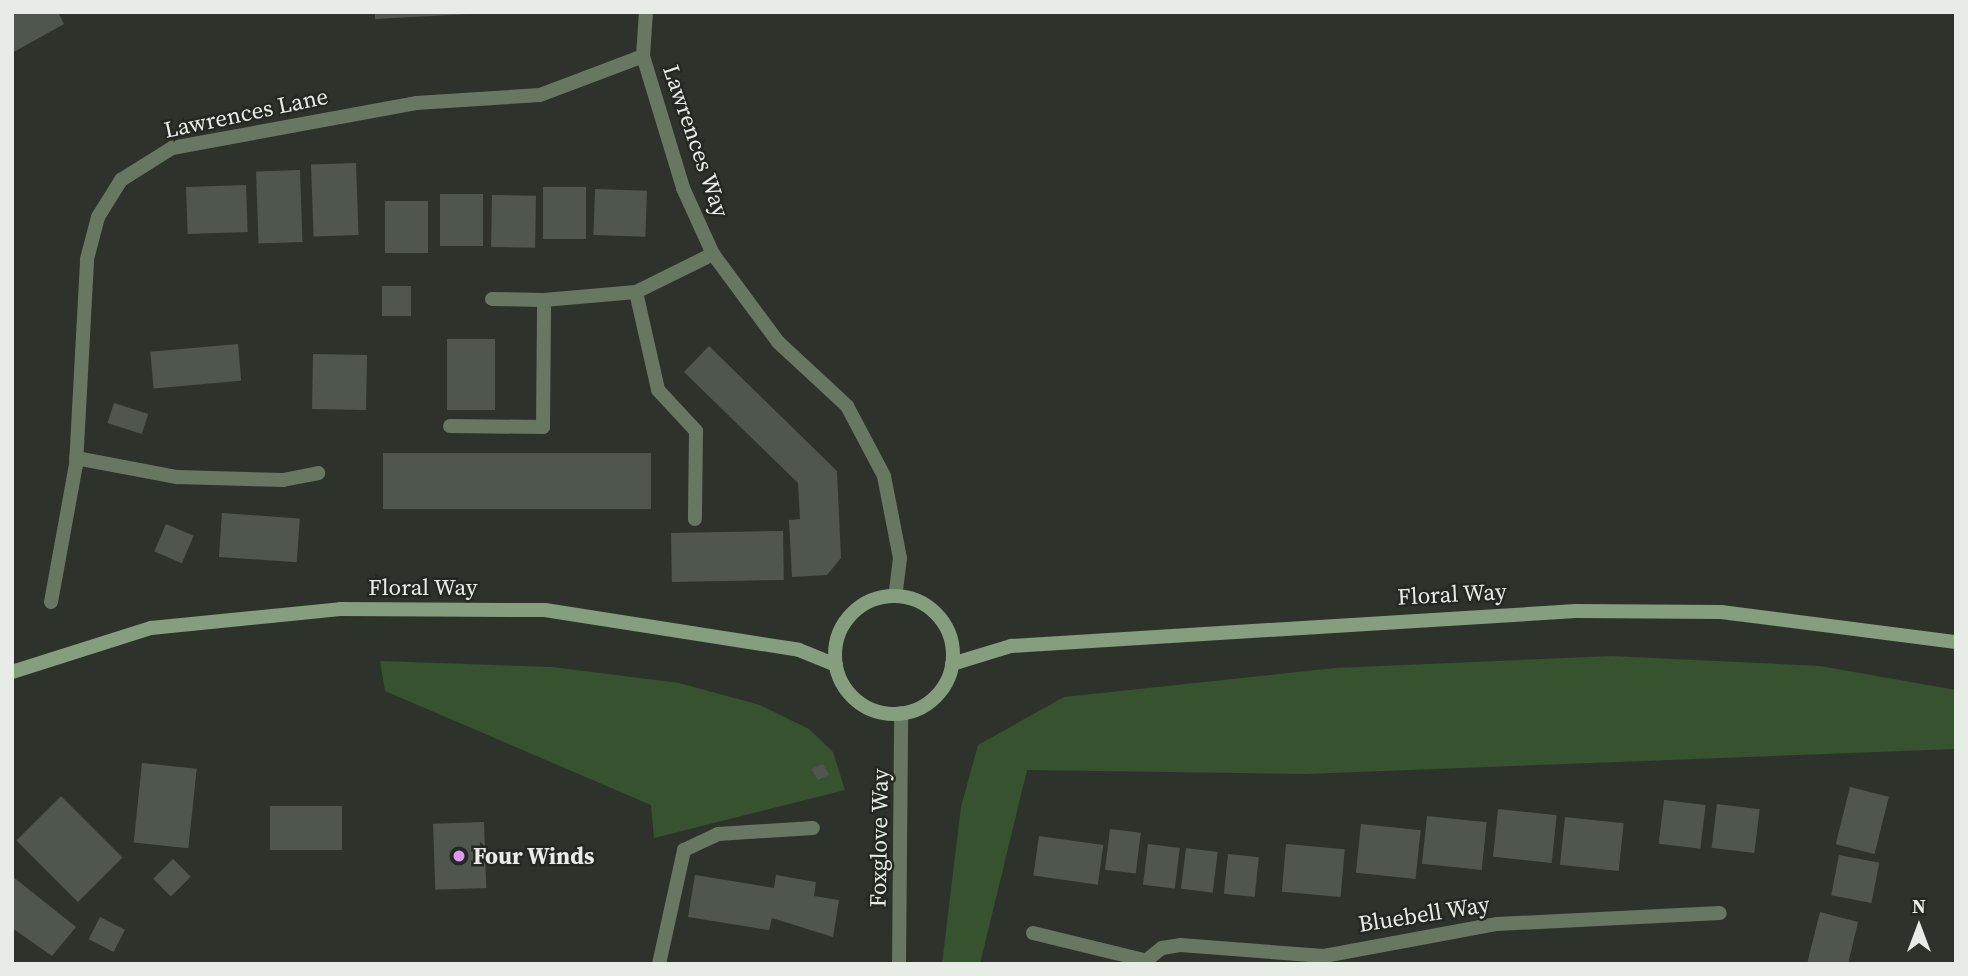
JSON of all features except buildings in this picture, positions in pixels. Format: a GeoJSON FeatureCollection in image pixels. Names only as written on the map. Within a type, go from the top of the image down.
{"type":"FeatureCollection","features":[{"type":"Feature","properties":{"kind":"street"},"geometry":{"type":"LineString","coordinates":[[643,57],[646,12]]}},
{"type":"Feature","properties":{"kind":"street","name":"Lawrences Way"},"geometry":{"type":"LineString","coordinates":[[643,57],[683,188],[713,254],[778,342],[864,429],[891,506],[900,558],[895,596]]}},
{"type":"Feature","properties":{"kind":"street","name":"Lawrences Lane"},"geometry":{"type":"LineString","coordinates":[[51,602],[76,458],[91,236],[108,199],[138,166],[172,148],[416,103],[540,95],[643,57]]}},
{"type":"Feature","properties":{"kind":"street"},"geometry":{"type":"LineString","coordinates":[[492,299],[544,300],[636,292],[713,254]]}},
{"type":"Feature","properties":{"kind":"street"},"geometry":{"type":"LineString","coordinates":[[636,292],[658,390],[696,431],[695,519]]}},
{"type":"Feature","properties":{"kind":"street"},"geometry":{"type":"LineString","coordinates":[[450,426],[543,427],[544,300]]}},
{"type":"Feature","properties":{"kind":"street"},"geometry":{"type":"LineString","coordinates":[[76,458],[177,477],[283,480],[318,473]]}},
{"type":"Feature","properties":{"kind":"street"},"geometry":{"type":"LineString","coordinates":[[895,596],[915,600],[945,625],[953,664],[935,697],[901,713],[866,708],[841,683],[835,648],[849,617],[862,605],[895,596]]}},
{"type":"Feature","properties":{"kind":"street","name":"Floral Way"},"geometry":{"type":"LineString","coordinates":[[12,672],[152,628],[340,609],[545,610],[799,650],[836,665]]}},
{"type":"Feature","properties":{"kind":"street","name":"Floral Way"},"geometry":{"type":"LineString","coordinates":[[953,664],[1011,646],[1576,611],[1721,612],[1956,642]]}},
{"type":"Feature","properties":{"kind":"street","name":"Foxglove Way"},"geometry":{"type":"LineString","coordinates":[[899,964],[901,713]]}},
{"type":"Feature","properties":{"kind":"street"},"geometry":{"type":"LineString","coordinates":[[659,964],[684,850],[718,834],[813,828]]}},
{"type":"Feature","properties":{"kind":"street","name":"Bluebell Way"},"geometry":{"type":"LineString","coordinates":[[1143,962],[1180,945],[1324,956],[1497,925],[1720,913]]}},
{"type":"Feature","properties":{"kind":"street"},"geometry":{"type":"LineString","coordinates":[[1033,933],[1143,962]]}},
{"type":"Feature","properties":{"kind":"green space"},"geometry":{"type":"Polygon","coordinates":[[[1611,656],[1820,666],[1956,690],[1956,749],[1306,774],[1027,770],[980,964],[942,964],[961,807],[978,745],[1064,697],[1335,668],[1611,656]]]}},
{"type":"Feature","properties":{"kind":"green space"},"geometry":{"type":"Polygon","coordinates":[[[380,661],[552,667],[679,683],[760,705],[809,729],[833,752],[845,790],[654,838],[651,805],[385,691],[380,661]]]}},
{"type":"Feature","properties":{"kind":"place","name":"Four Winds"},"geometry":{"type":"Point","coordinates":[459,856]}}]}
